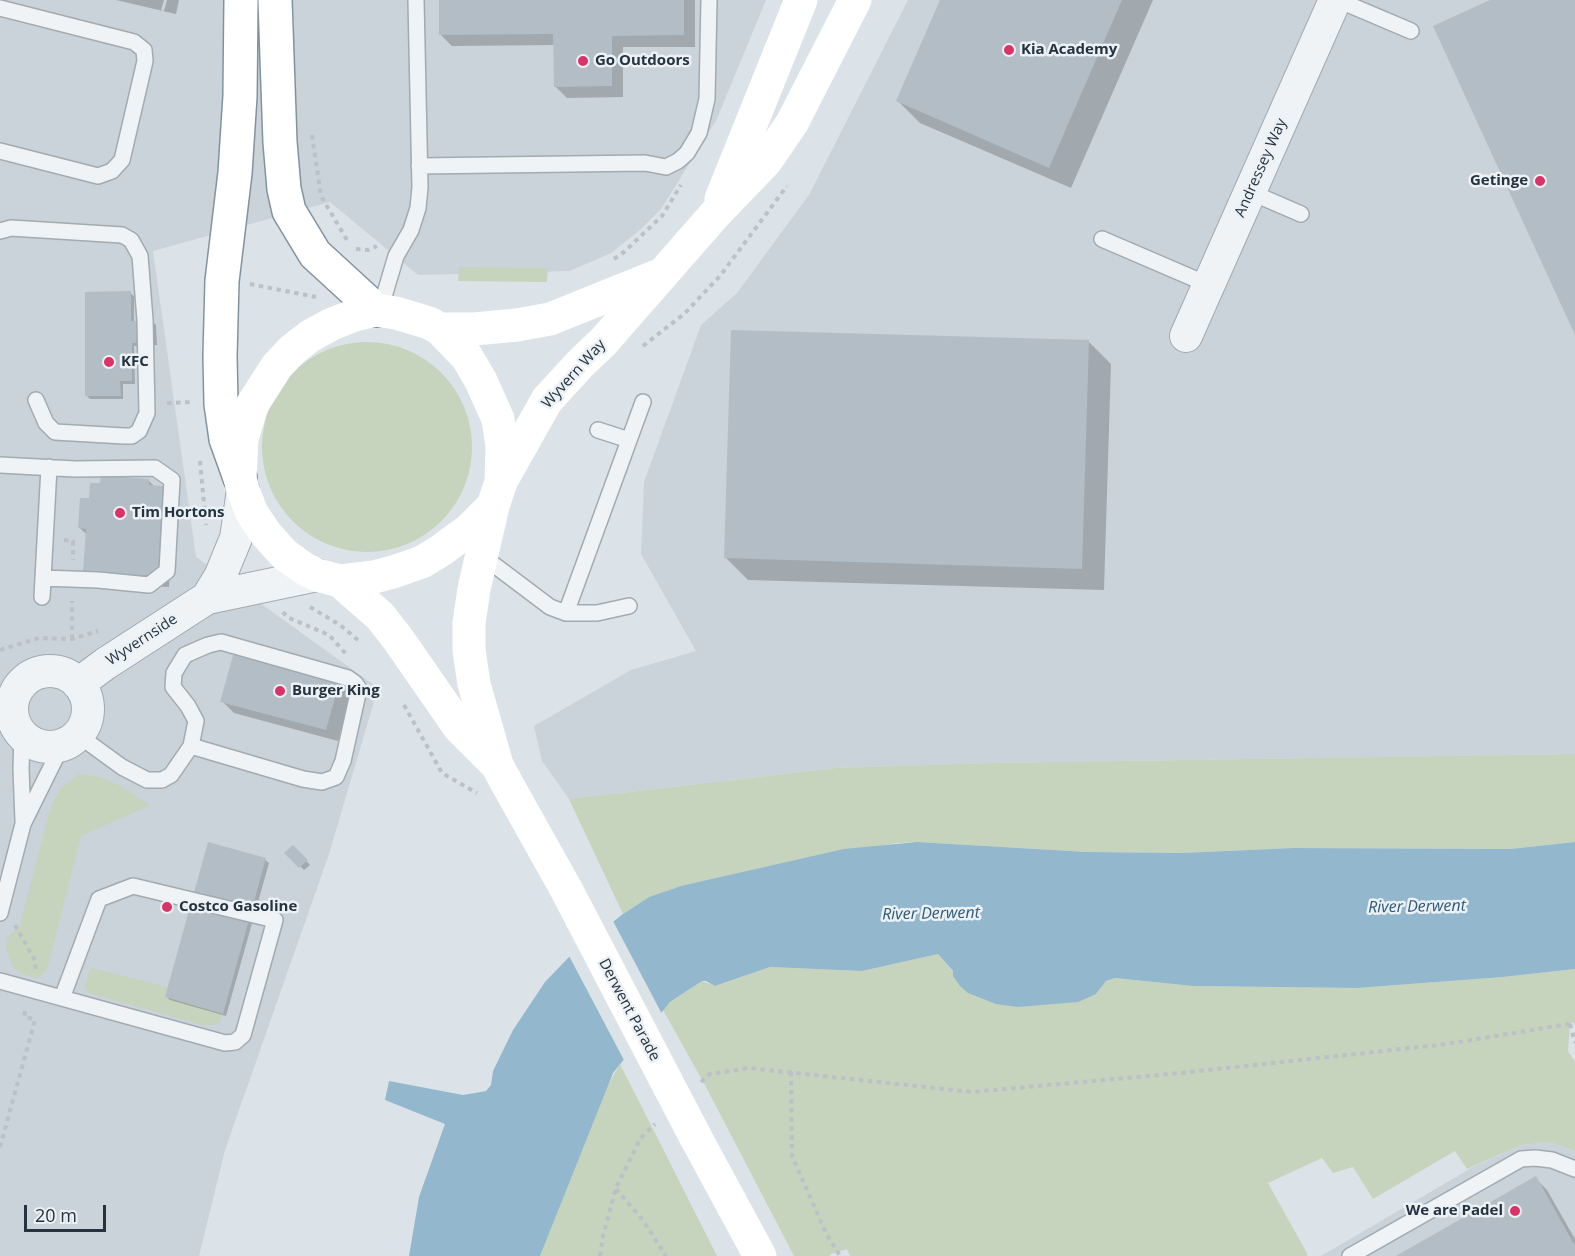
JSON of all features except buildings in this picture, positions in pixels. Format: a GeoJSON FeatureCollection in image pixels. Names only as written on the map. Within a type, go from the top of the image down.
{"type":"FeatureCollection","features":[{"type":"Feature","properties":{"kind":"main road","name":"Derwent Parade"},"geometry":{"type":"LineString","coordinates":[[241,0],[240,96],[235,173],[222,281],[221,405],[226,438],[252,513],[266,534],[285,555],[328,578],[380,616],[459,727],[566,889],[760,1256]]}},
{"type":"Feature","properties":{"kind":"main road"},"geometry":{"type":"LineString","coordinates":[[275,0],[279,120],[284,189],[290,211],[315,254],[332,272],[378,310]]}},
{"type":"Feature","properties":{"kind":"main road","name":"Wyvern Way"},"geometry":{"type":"LineString","coordinates":[[716,213],[801,0]]}},
{"type":"Feature","properties":{"kind":"main road","name":"Wyvern Way"},"geometry":{"type":"LineString","coordinates":[[497,494],[547,400],[579,364],[604,342],[716,213],[766,160],[792,123],[855,0]]}},
{"type":"Feature","properties":{"kind":"main road","name":"Wyvern Way"},"geometry":{"type":"LineString","coordinates":[[440,329],[474,329],[550,319],[661,275]]}},
{"type":"Feature","properties":{"kind":"main road"},"geometry":{"type":"LineString","coordinates":[[242,484],[242,439],[252,405],[277,366],[310,336],[355,315],[378,310],[414,317],[440,329],[467,357],[498,419],[502,446],[497,494],[470,529],[422,562],[374,577],[328,578]]}},
{"type":"Feature","properties":{"kind":"main road","name":"Derwent Parade"},"geometry":{"type":"LineString","coordinates":[[494,780],[474,684],[469,623],[481,555],[497,494]]}},
{"type":"Feature","properties":{"kind":"street","name":"Andressey Way"},"geometry":{"type":"LineString","coordinates":[[1186,336],[1336,0]]}},
{"type":"Feature","properties":{"kind":"street","name":"Wyvernside"},"geometry":{"type":"LineString","coordinates":[[207,598],[220,577],[236,537],[242,484]]}},
{"type":"Feature","properties":{"kind":"street","name":"Wyvernside"},"geometry":{"type":"LineString","coordinates":[[78,684],[207,598],[328,578]]}},
{"type":"Feature","properties":{"kind":"street"},"geometry":{"type":"LineString","coordinates":[[44,672],[57,672],[69,676],[85,693],[88,715],[84,726],[70,740],[40,746],[22,735],[16,726],[13,705],[8,692],[44,672]]}},
{"type":"Feature","properties":{"kind":"lane"},"geometry":{"type":"LineString","coordinates":[[378,310],[396,256],[411,230],[418,208],[416,0]]}},
{"type":"Feature","properties":{"kind":"lane"},"geometry":{"type":"LineString","coordinates":[[419,166],[645,164],[666,167],[678,161],[687,153],[699,133],[707,99],[709,0]]}},
{"type":"Feature","properties":{"kind":"lane"},"geometry":{"type":"LineString","coordinates":[[1336,0],[1411,31]]}},
{"type":"Feature","properties":{"kind":"lane"},"geometry":{"type":"LineString","coordinates":[[0,8],[134,42],[144,50],[146,61],[122,160],[112,171],[98,176],[0,152]]}},
{"type":"Feature","properties":{"kind":"lane"},"geometry":{"type":"LineString","coordinates":[[1250,192],[1301,214]]}},
{"type":"Feature","properties":{"kind":"lane"},"geometry":{"type":"LineString","coordinates":[[0,231],[11,228],[111,233],[122,235],[130,240],[140,256],[145,321],[147,413],[140,431],[132,436],[56,432],[46,423],[36,400]]}},
{"type":"Feature","properties":{"kind":"lane"},"geometry":{"type":"LineString","coordinates":[[1102,239],[1209,285]]}},
{"type":"Feature","properties":{"kind":"lane"},"geometry":{"type":"LineString","coordinates":[[566,613],[643,402]]}},
{"type":"Feature","properties":{"kind":"lane"},"geometry":{"type":"LineString","coordinates":[[598,430],[629,440]]}},
{"type":"Feature","properties":{"kind":"lane"},"geometry":{"type":"LineString","coordinates":[[0,465],[75,469],[155,468],[172,480],[167,571],[149,585],[43,578]]}},
{"type":"Feature","properties":{"kind":"lane"},"geometry":{"type":"LineString","coordinates":[[42,597],[50,467]]}},
{"type":"Feature","properties":{"kind":"lane"},"geometry":{"type":"LineString","coordinates":[[481,555],[550,607],[566,613],[597,613],[629,606]]}},
{"type":"Feature","properties":{"kind":"lane"},"geometry":{"type":"LineString","coordinates":[[0,913],[23,824],[70,740],[142,779],[162,780],[171,775],[191,746],[196,721],[173,687],[174,673],[185,655],[221,642],[348,678],[359,689],[343,761],[336,777],[322,782],[303,779],[191,746]]}},
{"type":"Feature","properties":{"kind":"lane"},"geometry":{"type":"LineString","coordinates":[[22,735],[23,824]]}},
{"type":"Feature","properties":{"kind":"lane"},"geometry":{"type":"LineString","coordinates":[[0,981],[225,1043],[235,1042],[243,1035],[275,920],[133,886],[99,899],[62,998]]}},
{"type":"Feature","properties":{"kind":"lane"},"geometry":{"type":"LineString","coordinates":[[1350,1256],[1521,1159],[1552,1160],[1575,1169]]}},
{"type":"Feature","properties":{"kind":"path"},"geometry":{"type":"LineString","coordinates":[[311,126],[321,195],[352,248],[368,250],[379,245]]}},
{"type":"Feature","properties":{"kind":"path"},"geometry":{"type":"LineString","coordinates":[[608,262],[624,252],[662,216],[686,176]]}},
{"type":"Feature","properties":{"kind":"path"},"geometry":{"type":"LineString","coordinates":[[641,348],[684,314],[720,276],[781,196],[792,177]]}},
{"type":"Feature","properties":{"kind":"path"},"geometry":{"type":"LineString","coordinates":[[222,281],[316,298],[332,272]]}},
{"type":"Feature","properties":{"kind":"path"},"geometry":{"type":"LineString","coordinates":[[301,606],[311,607],[340,625],[361,643]]}},
{"type":"Feature","properties":{"kind":"path"},"geometry":{"type":"LineString","coordinates":[[281,610],[287,617],[329,635],[360,671],[355,683]]}},
{"type":"Feature","properties":{"kind":"path"},"geometry":{"type":"LineString","coordinates":[[0,650],[39,638],[72,639],[105,628]]}},
{"type":"Feature","properties":{"kind":"path"},"geometry":{"type":"LineString","coordinates":[[404,704],[442,773],[494,780]]}},
{"type":"Feature","properties":{"kind":"path"},"geometry":{"type":"LineString","coordinates":[[0,1147],[35,1020],[24,1016],[36,962],[14,923]]}},
{"type":"Feature","properties":{"kind":"path"},"geometry":{"type":"LineString","coordinates":[[710,1074],[749,1068],[972,1092],[1435,1046],[1573,1023],[1575,1043]]}},
{"type":"Feature","properties":{"kind":"path"},"geometry":{"type":"LineString","coordinates":[[791,1072],[792,1156],[826,1233],[840,1256]]}},
{"type":"Feature","properties":{"kind":"path"},"geometry":{"type":"LineString","coordinates":[[600,1256],[616,1188],[640,1139]]}},
{"type":"Feature","properties":{"kind":"path"},"geometry":{"type":"LineString","coordinates":[[616,1188],[642,1219],[666,1256]]}},
{"type":"Feature","properties":{"kind":"shaded area"},"geometry":{"type":"Polygon","coordinates":[[[0,0],[766,0],[716,121],[661,209],[641,229],[611,253],[570,271],[418,275],[330,202],[153,251],[196,557],[378,688],[329,854],[225,1150],[199,1256],[0,1256],[0,0]]]}},
{"type":"Feature","properties":{"kind":"shaded area"},"geometry":{"type":"Polygon","coordinates":[[[908,0],[1575,0],[1575,754],[991,763],[836,768],[569,799],[542,761],[534,726],[631,670],[696,651],[641,554],[644,482],[701,325],[737,293],[809,195],[908,0]]]}},
{"type":"Feature","properties":{"kind":"shaded area"},"geometry":{"type":"Polygon","coordinates":[[[1550,1142],[1575,1151],[1575,1256],[1321,1256],[1473,1167],[1521,1145],[1550,1142]]]}},
{"type":"Feature","properties":{"kind":"green space"},"geometry":{"type":"Polygon","coordinates":[[[459,267],[548,268],[547,282],[458,281],[459,267]]]}},
{"type":"Feature","properties":{"kind":"green space"},"geometry":{"type":"Polygon","coordinates":[[[357,342],[377,342],[398,346],[417,354],[426,359],[448,380],[460,397],[468,416],[472,447],[468,478],[460,497],[455,506],[434,528],[417,540],[398,548],[377,552],[357,552],[336,548],[308,535],[279,506],[266,478],[262,457],[262,437],[266,416],[279,388],[308,359],[336,346],[357,342]]]}},
{"type":"Feature","properties":{"kind":"green space"},"geometry":{"type":"Polygon","coordinates":[[[1575,754],[1575,842],[1510,849],[1293,848],[1182,853],[1087,852],[917,842],[896,843],[681,886],[649,897],[623,914],[569,799],[836,768],[991,763],[1575,754]]]}},
{"type":"Feature","properties":{"kind":"green space"},"geometry":{"type":"Polygon","coordinates":[[[79,774],[100,777],[120,786],[150,805],[81,836],[48,965],[46,971],[38,978],[23,974],[13,968],[6,948],[8,936],[19,928],[51,807],[60,789],[79,774]]]}},
{"type":"Feature","properties":{"kind":"green space"},"geometry":{"type":"Polygon","coordinates":[[[938,954],[954,973],[1096,994],[1106,981],[1115,978],[1193,986],[1357,988],[1575,969],[1575,1022],[1570,1024],[1568,1051],[1575,1062],[1575,1151],[1550,1142],[1521,1145],[1467,1169],[1455,1151],[1373,1199],[1353,1167],[1333,1173],[1322,1158],[1268,1183],[1308,1255],[1306,1256],[850,1256],[847,1249],[830,1256],[794,1256],[663,1010],[670,1002],[702,981],[716,986],[770,967],[862,971],[938,954]]]}},
{"type":"Feature","properties":{"kind":"green space"},"geometry":{"type":"Polygon","coordinates":[[[92,968],[219,1000],[222,1007],[220,1023],[205,1026],[89,993],[85,987],[92,968]]]}},
{"type":"Feature","properties":{"kind":"green space"},"geometry":{"type":"Polygon","coordinates":[[[620,1064],[717,1256],[540,1256],[605,1090],[620,1064]]]}},
{"type":"Feature","properties":{"kind":"water","name":"River Derwent"},"geometry":{"type":"Polygon","coordinates":[[[917,842],[1087,852],[1182,853],[1293,848],[1510,849],[1575,842],[1575,969],[1357,988],[1193,986],[1115,978],[1106,981],[1096,994],[1078,1002],[1018,1007],[996,1004],[968,993],[960,986],[953,976],[953,971],[938,954],[862,971],[770,967],[715,986],[702,981],[670,1002],[613,1073],[540,1256],[409,1256],[419,1197],[445,1124],[385,1100],[389,1081],[463,1095],[486,1091],[491,1085],[493,1071],[513,1030],[545,982],[569,957],[623,914],[649,897],[681,886],[844,849],[917,842]]]}},
{"type":"Feature","properties":{"kind":"pier"},"geometry":{"type":"Polygon","coordinates":[[[612,919],[663,1016],[625,1062],[568,954],[612,919]]]}},
{"type":"Feature","properties":{"kind":"place","name":"Kia Academy"},"geometry":{"type":"Point","coordinates":[1009,50]}},
{"type":"Feature","properties":{"kind":"place","name":"Go Outdoors"},"geometry":{"type":"Point","coordinates":[583,61]}},
{"type":"Feature","properties":{"kind":"place","name":"Getinge"},"geometry":{"type":"Point","coordinates":[1540,181]}},
{"type":"Feature","properties":{"kind":"place","name":"KFC"},"geometry":{"type":"Point","coordinates":[109,362]}},
{"type":"Feature","properties":{"kind":"place","name":"Tim Hortons"},"geometry":{"type":"Point","coordinates":[120,513]}},
{"type":"Feature","properties":{"kind":"place","name":"Burger King"},"geometry":{"type":"Point","coordinates":[280,691]}},
{"type":"Feature","properties":{"kind":"place","name":"Costco Gasoline"},"geometry":{"type":"Point","coordinates":[167,907]}},
{"type":"Feature","properties":{"kind":"place","name":"We are Padel"},"geometry":{"type":"Point","coordinates":[1515,1211]}}]}
